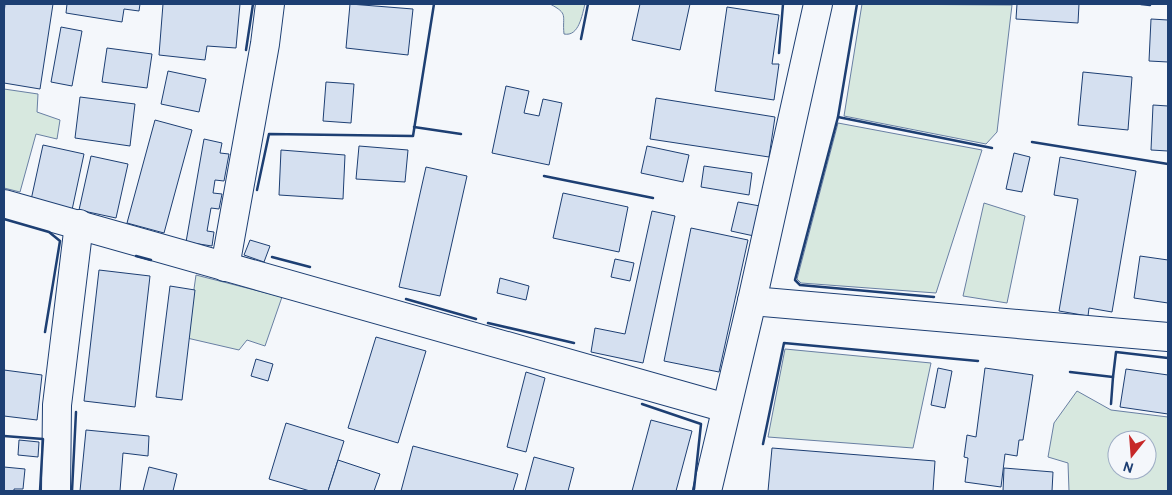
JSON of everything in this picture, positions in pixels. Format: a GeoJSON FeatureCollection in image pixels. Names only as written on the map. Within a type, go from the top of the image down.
{"type":"FeatureCollection","features":[{"type":"Feature","properties":{"kind":"street"},"geometry":{"type":"LineString","coordinates":[[225,267],[265,44],[270,4]]}},
{"type":"Feature","properties":{"kind":"street"},"geometry":{"type":"LineString","coordinates":[[707,491],[752,301],[818,4]]}},
{"type":"Feature","properties":{"kind":"street"},"geometry":{"type":"LineString","coordinates":[[4,204],[726,408]]}},
{"type":"Feature","properties":{"kind":"street"},"geometry":{"type":"LineString","coordinates":[[56,491],[57,405],[79,224]]}},
{"type":"Feature","properties":{"kind":"street"},"geometry":{"type":"LineString","coordinates":[[752,301],[1168,337]]}},
{"type":"Feature","properties":{"kind":"shaded area"},"geometry":{"type":"Polygon","coordinates":[[[550,4],[585,4],[579,24],[573,32],[564,34],[562,13],[550,4]]]}},
{"type":"Feature","properties":{"kind":"shaded area"},"geometry":{"type":"Polygon","coordinates":[[[862,4],[1012,5],[997,132],[986,144],[844,116],[862,4]]]}},
{"type":"Feature","properties":{"kind":"shaded area"},"geometry":{"type":"Polygon","coordinates":[[[4,89],[38,94],[37,112],[60,120],[57,139],[36,134],[20,192],[4,188],[4,89]]]}},
{"type":"Feature","properties":{"kind":"shaded area"},"geometry":{"type":"Polygon","coordinates":[[[838,123],[982,150],[936,293],[801,283],[797,279],[838,123]]]}},
{"type":"Feature","properties":{"kind":"shaded area"},"geometry":{"type":"Polygon","coordinates":[[[984,203],[1025,216],[1007,303],[963,296],[984,203]]]}},
{"type":"Feature","properties":{"kind":"shaded area"},"geometry":{"type":"Polygon","coordinates":[[[196,275],[282,297],[265,346],[247,340],[239,350],[187,338],[196,275]]]}},
{"type":"Feature","properties":{"kind":"shaded area"},"geometry":{"type":"Polygon","coordinates":[[[785,349],[931,363],[913,448],[768,437],[785,349]]]}},
{"type":"Feature","properties":{"kind":"shaded area"},"geometry":{"type":"Polygon","coordinates":[[[1077,391],[1111,410],[1168,417],[1168,491],[1069,491],[1068,463],[1048,457],[1054,423],[1077,391]]]}},
{"type":"Feature","properties":{"kind":"building"},"geometry":{"type":"Polygon","coordinates":[[[5,4],[53,4],[40,89],[4,83],[5,4]]]}},
{"type":"Feature","properties":{"kind":"building"},"geometry":{"type":"Polygon","coordinates":[[[67,4],[140,4],[139,11],[124,9],[122,22],[66,13],[67,4]]]}},
{"type":"Feature","properties":{"kind":"building"},"geometry":{"type":"Polygon","coordinates":[[[163,4],[240,4],[236,48],[207,46],[205,60],[159,55],[163,4]]]}},
{"type":"Feature","properties":{"kind":"building"},"geometry":{"type":"Polygon","coordinates":[[[350,4],[413,9],[408,55],[346,48],[350,4]]]}},
{"type":"Feature","properties":{"kind":"building"},"geometry":{"type":"Polygon","coordinates":[[[640,4],[690,4],[680,50],[632,40],[640,4]]]}},
{"type":"Feature","properties":{"kind":"building"},"geometry":{"type":"Polygon","coordinates":[[[1017,4],[1079,4],[1078,23],[1016,19],[1017,4]]]}},
{"type":"Feature","properties":{"kind":"building"},"geometry":{"type":"Polygon","coordinates":[[[727,7],[779,15],[772,64],[779,64],[774,100],[715,91],[727,7]]]}},
{"type":"Feature","properties":{"kind":"building"},"geometry":{"type":"Polygon","coordinates":[[[1151,19],[1168,20],[1168,62],[1149,61],[1151,19]]]}},
{"type":"Feature","properties":{"kind":"building"},"geometry":{"type":"Polygon","coordinates":[[[61,27],[82,31],[72,86],[51,82],[61,27]]]}},
{"type":"Feature","properties":{"kind":"building"},"geometry":{"type":"Polygon","coordinates":[[[107,48],[152,54],[147,88],[102,82],[107,48]]]}},
{"type":"Feature","properties":{"kind":"building"},"geometry":{"type":"Polygon","coordinates":[[[168,71],[206,79],[199,112],[161,104],[168,71]]]}},
{"type":"Feature","properties":{"kind":"building"},"geometry":{"type":"Polygon","coordinates":[[[1083,72],[1132,77],[1128,130],[1078,125],[1083,72]]]}},
{"type":"Feature","properties":{"kind":"building"},"geometry":{"type":"Polygon","coordinates":[[[326,82],[354,84],[351,123],[323,121],[326,82]]]}},
{"type":"Feature","properties":{"kind":"building"},"geometry":{"type":"Polygon","coordinates":[[[506,86],[529,91],[524,113],[539,116],[543,99],[562,103],[549,165],[492,153],[506,86]]]}},
{"type":"Feature","properties":{"kind":"building"},"geometry":{"type":"Polygon","coordinates":[[[80,97],[135,104],[130,146],[75,138],[80,97]]]}},
{"type":"Feature","properties":{"kind":"building"},"geometry":{"type":"Polygon","coordinates":[[[656,98],[775,117],[769,157],[650,139],[656,98]]]}},
{"type":"Feature","properties":{"kind":"building"},"geometry":{"type":"Polygon","coordinates":[[[1153,105],[1168,106],[1168,151],[1151,150],[1153,105]]]}},
{"type":"Feature","properties":{"kind":"building"},"geometry":{"type":"Polygon","coordinates":[[[155,120],[192,130],[164,233],[127,223],[155,120]]]}},
{"type":"Feature","properties":{"kind":"building"},"geometry":{"type":"Polygon","coordinates":[[[204,139],[222,143],[220,153],[229,154],[224,181],[215,180],[213,193],[222,194],[219,209],[211,208],[207,231],[214,232],[212,246],[186,242],[204,139]]]}},
{"type":"Feature","properties":{"kind":"building"},"geometry":{"type":"Polygon","coordinates":[[[43,145],[84,154],[72,210],[31,200],[43,145]]]}},
{"type":"Feature","properties":{"kind":"building"},"geometry":{"type":"Polygon","coordinates":[[[359,146],[408,150],[405,182],[356,179],[359,146]]]}},
{"type":"Feature","properties":{"kind":"building"},"geometry":{"type":"Polygon","coordinates":[[[647,146],[689,155],[683,182],[641,173],[647,146]]]}},
{"type":"Feature","properties":{"kind":"building"},"geometry":{"type":"Polygon","coordinates":[[[281,150],[345,155],[343,199],[279,195],[281,150]]]}},
{"type":"Feature","properties":{"kind":"building"},"geometry":{"type":"Polygon","coordinates":[[[1014,153],[1030,157],[1022,192],[1006,189],[1014,153]]]}},
{"type":"Feature","properties":{"kind":"building"},"geometry":{"type":"Polygon","coordinates":[[[91,156],[128,164],[116,218],[79,210],[91,156]]]}},
{"type":"Feature","properties":{"kind":"building"},"geometry":{"type":"Polygon","coordinates":[[[1060,157],[1136,171],[1112,312],[1089,308],[1088,316],[1059,311],[1078,199],[1054,195],[1060,157]]]}},
{"type":"Feature","properties":{"kind":"building"},"geometry":{"type":"Polygon","coordinates":[[[704,166],[752,173],[749,195],[701,187],[704,166]]]}},
{"type":"Feature","properties":{"kind":"building"},"geometry":{"type":"Polygon","coordinates":[[[426,167],[467,176],[440,296],[399,287],[426,167]]]}},
{"type":"Feature","properties":{"kind":"building"},"geometry":{"type":"Polygon","coordinates":[[[563,193],[628,207],[619,252],[553,238],[563,193]]]}},
{"type":"Feature","properties":{"kind":"building"},"geometry":{"type":"Polygon","coordinates":[[[738,202],[760,206],[754,236],[731,231],[738,202]]]}},
{"type":"Feature","properties":{"kind":"building"},"geometry":{"type":"Polygon","coordinates":[[[652,211],[675,216],[643,363],[591,352],[595,328],[625,334],[652,211]]]}},
{"type":"Feature","properties":{"kind":"building"},"geometry":{"type":"Polygon","coordinates":[[[691,228],[748,240],[719,372],[664,361],[691,228]]]}},
{"type":"Feature","properties":{"kind":"building"},"geometry":{"type":"Polygon","coordinates":[[[250,240],[270,246],[264,262],[244,255],[250,240]]]}},
{"type":"Feature","properties":{"kind":"building"},"geometry":{"type":"Polygon","coordinates":[[[1140,256],[1168,260],[1168,303],[1134,298],[1140,256]]]}},
{"type":"Feature","properties":{"kind":"building"},"geometry":{"type":"Polygon","coordinates":[[[615,259],[634,263],[630,281],[611,277],[615,259]]]}},
{"type":"Feature","properties":{"kind":"building"},"geometry":{"type":"Polygon","coordinates":[[[99,270],[150,276],[135,407],[84,401],[99,270]]]}},
{"type":"Feature","properties":{"kind":"building"},"geometry":{"type":"Polygon","coordinates":[[[500,278],[529,286],[526,300],[497,293],[500,278]]]}},
{"type":"Feature","properties":{"kind":"building"},"geometry":{"type":"Polygon","coordinates":[[[170,286],[195,290],[182,400],[156,397],[170,286]]]}},
{"type":"Feature","properties":{"kind":"building"},"geometry":{"type":"Polygon","coordinates":[[[376,337],[426,351],[398,443],[348,428],[376,337]]]}},
{"type":"Feature","properties":{"kind":"building"},"geometry":{"type":"Polygon","coordinates":[[[256,359],[273,364],[268,381],[251,376],[256,359]]]}},
{"type":"Feature","properties":{"kind":"building"},"geometry":{"type":"Polygon","coordinates":[[[938,368],[952,371],[945,408],[931,405],[938,368]]]}},
{"type":"Feature","properties":{"kind":"building"},"geometry":{"type":"Polygon","coordinates":[[[985,368],[1033,375],[1023,440],[1019,440],[1017,456],[1005,454],[1001,487],[965,482],[968,458],[964,457],[967,435],[976,437],[985,368]]]}},
{"type":"Feature","properties":{"kind":"building"},"geometry":{"type":"Polygon","coordinates":[[[1126,369],[1168,375],[1168,414],[1120,407],[1126,369]]]}},
{"type":"Feature","properties":{"kind":"building"},"geometry":{"type":"Polygon","coordinates":[[[4,370],[42,375],[37,420],[4,416],[4,370]]]}},
{"type":"Feature","properties":{"kind":"building"},"geometry":{"type":"Polygon","coordinates":[[[526,372],[545,378],[526,452],[507,447],[526,372]]]}},
{"type":"Feature","properties":{"kind":"building"},"geometry":{"type":"Polygon","coordinates":[[[651,420],[692,431],[676,491],[632,491],[651,420]]]}},
{"type":"Feature","properties":{"kind":"building"},"geometry":{"type":"Polygon","coordinates":[[[286,423],[344,441],[328,491],[310,491],[269,479],[286,423]]]}},
{"type":"Feature","properties":{"kind":"building"},"geometry":{"type":"Polygon","coordinates":[[[86,430],[149,436],[148,456],[123,453],[120,491],[80,491],[86,430]]]}},
{"type":"Feature","properties":{"kind":"building"},"geometry":{"type":"Polygon","coordinates":[[[19,440],[39,442],[38,457],[18,455],[19,440]]]}},
{"type":"Feature","properties":{"kind":"building"},"geometry":{"type":"Polygon","coordinates":[[[413,446],[518,474],[513,491],[401,491],[413,446]]]}},
{"type":"Feature","properties":{"kind":"building"},"geometry":{"type":"Polygon","coordinates":[[[772,448],[935,461],[933,491],[768,491],[772,448]]]}},
{"type":"Feature","properties":{"kind":"building"},"geometry":{"type":"Polygon","coordinates":[[[534,457],[574,468],[568,491],[525,491],[534,457]]]}},
{"type":"Feature","properties":{"kind":"building"},"geometry":{"type":"Polygon","coordinates":[[[338,460],[380,474],[374,491],[328,491],[338,460]]]}},
{"type":"Feature","properties":{"kind":"building"},"geometry":{"type":"Polygon","coordinates":[[[4,467],[25,469],[23,489],[4,491],[4,467]]]}},
{"type":"Feature","properties":{"kind":"building"},"geometry":{"type":"Polygon","coordinates":[[[149,467],[177,474],[173,491],[143,491],[149,467]]]}},
{"type":"Feature","properties":{"kind":"building"},"geometry":{"type":"Polygon","coordinates":[[[1004,468],[1053,472],[1052,491],[1003,491],[1004,468]]]}},
{"type":"Feature","properties":{"kind":"wall"},"geometry":{"type":"LineString","coordinates":[[246,50],[253,4]]}},
{"type":"Feature","properties":{"kind":"wall"},"geometry":{"type":"LineString","coordinates":[[257,190],[269,134],[413,136],[434,4]]}},
{"type":"Feature","properties":{"kind":"wall"},"geometry":{"type":"LineString","coordinates":[[581,39],[588,4]]}},
{"type":"Feature","properties":{"kind":"wall"},"geometry":{"type":"LineString","coordinates":[[779,53],[783,4]]}},
{"type":"Feature","properties":{"kind":"wall"},"geometry":{"type":"LineString","coordinates":[[857,4],[838,117],[795,280],[800,285],[934,297]]}},
{"type":"Feature","properties":{"kind":"wall"},"geometry":{"type":"LineString","coordinates":[[1141,4],[1150,5]]}},
{"type":"Feature","properties":{"kind":"wall"},"geometry":{"type":"LineString","coordinates":[[838,117],[992,148]]}},
{"type":"Feature","properties":{"kind":"wall"},"geometry":{"type":"LineString","coordinates":[[414,127],[461,134]]}},
{"type":"Feature","properties":{"kind":"wall"},"geometry":{"type":"LineString","coordinates":[[1032,142],[1168,164]]}},
{"type":"Feature","properties":{"kind":"wall"},"geometry":{"type":"LineString","coordinates":[[544,176],[653,198]]}},
{"type":"Feature","properties":{"kind":"wall"},"geometry":{"type":"LineString","coordinates":[[4,219],[49,232],[60,241],[45,332]]}},
{"type":"Feature","properties":{"kind":"wall"},"geometry":{"type":"LineString","coordinates":[[136,256],[151,260]]}},
{"type":"Feature","properties":{"kind":"wall"},"geometry":{"type":"LineString","coordinates":[[272,257],[310,267]]}},
{"type":"Feature","properties":{"kind":"wall"},"geometry":{"type":"LineString","coordinates":[[406,299],[476,319]]}},
{"type":"Feature","properties":{"kind":"wall"},"geometry":{"type":"LineString","coordinates":[[488,323],[574,343]]}},
{"type":"Feature","properties":{"kind":"wall"},"geometry":{"type":"LineString","coordinates":[[763,444],[784,343],[978,361]]}},
{"type":"Feature","properties":{"kind":"wall"},"geometry":{"type":"LineString","coordinates":[[1070,372],[1113,377],[1116,352],[1168,358]]}},
{"type":"Feature","properties":{"kind":"wall"},"geometry":{"type":"LineString","coordinates":[[1111,404],[1113,377]]}},
{"type":"Feature","properties":{"kind":"wall"},"geometry":{"type":"LineString","coordinates":[[642,404],[701,424],[694,489]]}},
{"type":"Feature","properties":{"kind":"wall"},"geometry":{"type":"LineString","coordinates":[[72,491],[76,412]]}},
{"type":"Feature","properties":{"kind":"wall"},"geometry":{"type":"LineString","coordinates":[[4,436],[43,439],[40,491]]}}]}
